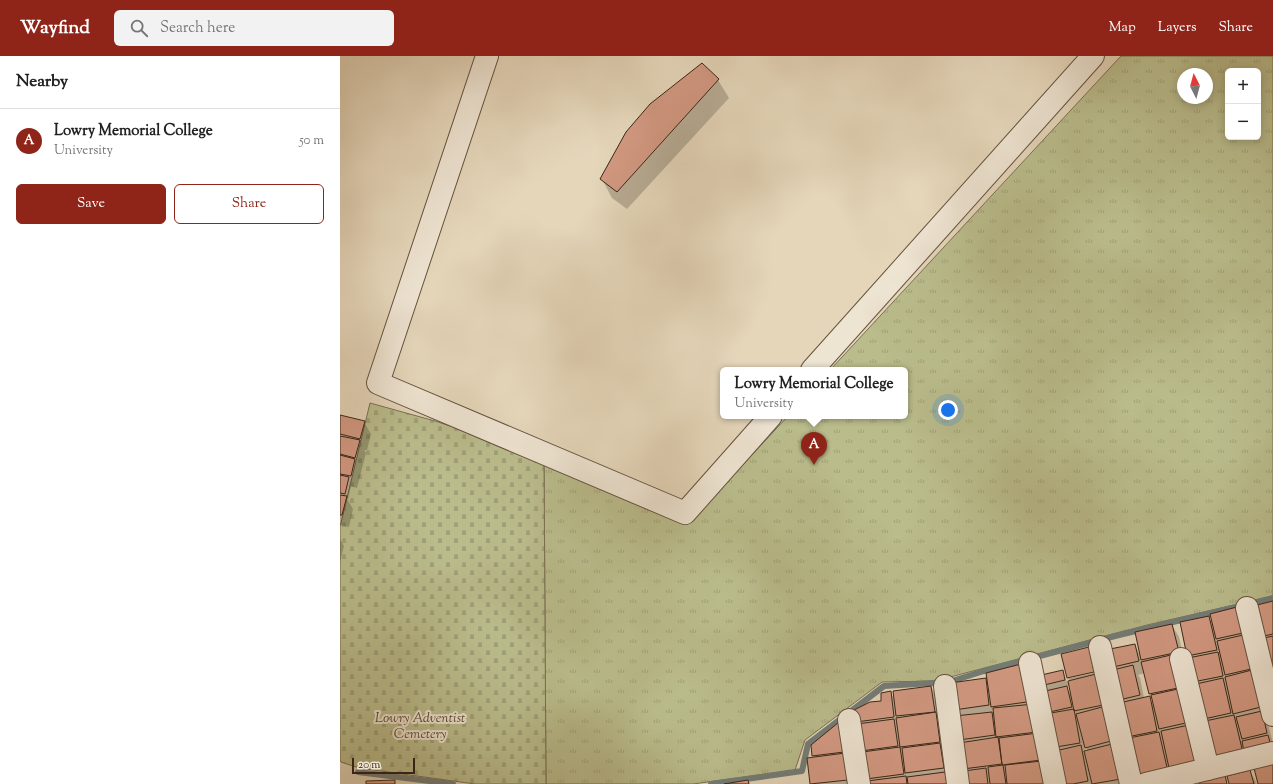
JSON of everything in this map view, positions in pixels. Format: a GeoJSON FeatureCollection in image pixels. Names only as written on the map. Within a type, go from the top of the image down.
{"type":"FeatureCollection","features":[{"type":"Feature","properties":{"kind":"street"},"geometry":{"type":"LineString","coordinates":[[487,56],[378,383],[685,513],[768,419]]}},
{"type":"Feature","properties":{"kind":"street"},"geometry":{"type":"LineString","coordinates":[[815,367],[1093,56]]}},
{"type":"Feature","properties":{"kind":"street"},"geometry":{"type":"LineString","coordinates":[[1248,608],[1273,715]]}},
{"type":"Feature","properties":{"kind":"street"},"geometry":{"type":"LineString","coordinates":[[1100,647],[1132,784]]}},
{"type":"Feature","properties":{"kind":"street"},"geometry":{"type":"LineString","coordinates":[[1181,659],[1208,769]]}},
{"type":"Feature","properties":{"kind":"street"},"geometry":{"type":"LineString","coordinates":[[1030,663],[1055,784]]}},
{"type":"Feature","properties":{"kind":"street"},"geometry":{"type":"LineString","coordinates":[[945,686],[958,784]]}},
{"type":"Feature","properties":{"kind":"street"},"geometry":{"type":"LineString","coordinates":[[849,720],[859,784]]}},
{"type":"Feature","properties":{"kind":"street"},"geometry":{"type":"LineString","coordinates":[[1146,784],[1273,753]]}},
{"type":"Feature","properties":{"kind":"green space"},"geometry":{"type":"Polygon","coordinates":[[[1121,56],[1273,56],[1273,596],[1147,625],[935,681],[882,682],[805,740],[795,770],[693,784],[546,784],[544,457],[688,524],[785,419],[908,419],[908,367],[833,367],[1121,56]]]}},
{"type":"Feature","properties":{"kind":"green space","name":"Lowry Adventist Cemetery"},"geometry":{"type":"Polygon","coordinates":[[[370,403],[435,421],[544,457],[546,784],[475,784],[359,768],[341,762],[340,760],[340,527],[370,403]]]}},
{"type":"Feature","properties":{"kind":"building"},"geometry":{"type":"Polygon","coordinates":[[[702,63],[719,79],[617,192],[600,179],[626,132],[650,104],[702,63]]]}},
{"type":"Feature","properties":{"kind":"building"},"geometry":{"type":"Polygon","coordinates":[[[340,415],[365,421],[360,439],[340,434],[340,415]]]}},
{"type":"Feature","properties":{"kind":"building"},"geometry":{"type":"Polygon","coordinates":[[[340,436],[360,440],[355,458],[340,454],[340,436]]]}},
{"type":"Feature","properties":{"kind":"building"},"geometry":{"type":"Polygon","coordinates":[[[340,455],[355,459],[351,476],[340,474],[340,455]]]}},
{"type":"Feature","properties":{"kind":"building"},"geometry":{"type":"Polygon","coordinates":[[[340,475],[349,477],[345,494],[340,493],[340,475]]]}},
{"type":"Feature","properties":{"kind":"building"},"geometry":{"type":"Polygon","coordinates":[[[340,495],[347,496],[342,515],[340,515],[340,495]]]}},
{"type":"Feature","properties":{"kind":"building"},"geometry":{"type":"Polygon","coordinates":[[[1273,601],[1273,634],[1264,636],[1257,605],[1273,601]]]}},
{"type":"Feature","properties":{"kind":"building"},"geometry":{"type":"Polygon","coordinates":[[[1237,607],[1243,633],[1216,639],[1210,614],[1237,607]]]}},
{"type":"Feature","properties":{"kind":"building"},"geometry":{"type":"Polygon","coordinates":[[[1209,616],[1217,650],[1187,656],[1180,622],[1209,616]]]}},
{"type":"Feature","properties":{"kind":"building"},"geometry":{"type":"Polygon","coordinates":[[[1172,624],[1179,652],[1141,660],[1135,632],[1172,624]]]}},
{"type":"Feature","properties":{"kind":"building"},"geometry":{"type":"Polygon","coordinates":[[[1243,635],[1251,669],[1225,675],[1217,641],[1243,635]]]}},
{"type":"Feature","properties":{"kind":"building"},"geometry":{"type":"Polygon","coordinates":[[[1273,636],[1273,664],[1270,665],[1264,638],[1273,636]]]}},
{"type":"Feature","properties":{"kind":"building"},"geometry":{"type":"Polygon","coordinates":[[[1135,644],[1139,661],[1109,668],[1105,650],[1135,644]]]}},
{"type":"Feature","properties":{"kind":"building"},"geometry":{"type":"Polygon","coordinates":[[[1089,647],[1094,672],[1067,678],[1061,654],[1089,647]]]}},
{"type":"Feature","properties":{"kind":"building"},"geometry":{"type":"Polygon","coordinates":[[[1218,652],[1223,676],[1193,682],[1188,658],[1218,652]]]}},
{"type":"Feature","properties":{"kind":"building"},"geometry":{"type":"Polygon","coordinates":[[[1171,655],[1178,688],[1149,694],[1141,662],[1171,655]]]}},
{"type":"Feature","properties":{"kind":"building"},"geometry":{"type":"Polygon","coordinates":[[[1025,663],[1034,701],[991,707],[986,673],[1025,663]]]}},
{"type":"Feature","properties":{"kind":"building"},"geometry":{"type":"Polygon","coordinates":[[[1133,665],[1140,695],[1119,700],[1113,670],[1133,665]]]}},
{"type":"Feature","properties":{"kind":"building"},"geometry":{"type":"Polygon","coordinates":[[[1063,670],[1065,680],[1040,686],[1037,676],[1063,670]]]}},
{"type":"Feature","properties":{"kind":"building"},"geometry":{"type":"Polygon","coordinates":[[[1252,670],[1261,707],[1233,714],[1225,677],[1252,670]]]}},
{"type":"Feature","properties":{"kind":"building"},"geometry":{"type":"Polygon","coordinates":[[[1096,674],[1103,705],[1074,711],[1068,681],[1096,674]]]}},
{"type":"Feature","properties":{"kind":"building"},"geometry":{"type":"Polygon","coordinates":[[[986,678],[989,705],[954,710],[950,683],[986,678]]]}},
{"type":"Feature","properties":{"kind":"building"},"geometry":{"type":"Polygon","coordinates":[[[1223,678],[1231,713],[1204,719],[1196,684],[1223,678]]]}},
{"type":"Feature","properties":{"kind":"building"},"geometry":{"type":"Polygon","coordinates":[[[931,686],[935,712],[896,716],[893,691],[931,686]]]}},
{"type":"Feature","properties":{"kind":"building"},"geometry":{"type":"Polygon","coordinates":[[[1067,686],[1072,707],[1045,713],[1041,692],[1067,686]]]}},
{"type":"Feature","properties":{"kind":"building"},"geometry":{"type":"Polygon","coordinates":[[[1178,689],[1186,723],[1159,729],[1151,695],[1178,689]]]}},
{"type":"Feature","properties":{"kind":"building"},"geometry":{"type":"Polygon","coordinates":[[[891,691],[894,717],[856,722],[854,710],[870,702],[881,701],[881,693],[891,691]]]}},
{"type":"Feature","properties":{"kind":"building"},"geometry":{"type":"Polygon","coordinates":[[[1150,696],[1157,731],[1127,737],[1119,703],[1150,696]]]}},
{"type":"Feature","properties":{"kind":"building"},"geometry":{"type":"Polygon","coordinates":[[[1034,704],[1037,732],[996,737],[993,708],[1034,704]]]}},
{"type":"Feature","properties":{"kind":"building"},"geometry":{"type":"Polygon","coordinates":[[[1102,707],[1111,741],[1085,748],[1076,714],[1102,707]]]}},
{"type":"Feature","properties":{"kind":"building"},"geometry":{"type":"Polygon","coordinates":[[[1074,709],[1080,743],[1050,748],[1045,714],[1074,709]]]}},
{"type":"Feature","properties":{"kind":"building"},"geometry":{"type":"Polygon","coordinates":[[[1262,711],[1267,733],[1242,739],[1236,717],[1262,711]]]}},
{"type":"Feature","properties":{"kind":"building"},"geometry":{"type":"Polygon","coordinates":[[[936,712],[940,742],[900,747],[896,718],[936,712]]]}},
{"type":"Feature","properties":{"kind":"building"},"geometry":{"type":"Polygon","coordinates":[[[992,712],[995,735],[959,740],[955,716],[992,712]]]}},
{"type":"Feature","properties":{"kind":"building"},"geometry":{"type":"Polygon","coordinates":[[[1234,715],[1243,753],[1214,759],[1205,721],[1234,715]]]}},
{"type":"Feature","properties":{"kind":"building"},"geometry":{"type":"Polygon","coordinates":[[[894,719],[898,746],[861,751],[857,724],[894,719]]]}},
{"type":"Feature","properties":{"kind":"building"},"geometry":{"type":"Polygon","coordinates":[[[839,722],[844,752],[812,756],[811,745],[839,722]]]}},
{"type":"Feature","properties":{"kind":"building"},"geometry":{"type":"Polygon","coordinates":[[[1189,725],[1197,762],[1169,768],[1161,731],[1189,725]]]}},
{"type":"Feature","properties":{"kind":"building"},"geometry":{"type":"Polygon","coordinates":[[[1159,732],[1168,772],[1139,778],[1129,738],[1159,732]]]}},
{"type":"Feature","properties":{"kind":"building"},"geometry":{"type":"Polygon","coordinates":[[[1038,733],[1041,760],[1002,765],[999,738],[1038,733]]]}},
{"type":"Feature","properties":{"kind":"building"},"geometry":{"type":"Polygon","coordinates":[[[1268,735],[1271,746],[1244,752],[1242,741],[1268,735]]]}},
{"type":"Feature","properties":{"kind":"building"},"geometry":{"type":"Polygon","coordinates":[[[998,737],[1002,764],[963,769],[959,743],[998,737]]]}},
{"type":"Feature","properties":{"kind":"building"},"geometry":{"type":"Polygon","coordinates":[[[940,743],[944,768],[905,773],[902,748],[940,743]]]}},
{"type":"Feature","properties":{"kind":"building"},"geometry":{"type":"Polygon","coordinates":[[[1112,744],[1121,779],[1092,784],[1084,751],[1112,744]]]}},
{"type":"Feature","properties":{"kind":"building"},"geometry":{"type":"Polygon","coordinates":[[[1081,745],[1088,781],[1073,784],[1058,784],[1051,752],[1081,745]]]}},
{"type":"Feature","properties":{"kind":"building"},"geometry":{"type":"Polygon","coordinates":[[[900,747],[904,774],[866,779],[862,752],[900,747]]]}},
{"type":"Feature","properties":{"kind":"building"},"geometry":{"type":"Polygon","coordinates":[[[845,753],[848,780],[810,784],[807,758],[845,753]]]}},
{"type":"Feature","properties":{"kind":"building"},"geometry":{"type":"Polygon","coordinates":[[[1042,761],[1045,784],[1007,784],[1005,765],[1042,761]]]}},
{"type":"Feature","properties":{"kind":"building"},"geometry":{"type":"Polygon","coordinates":[[[1273,763],[1273,784],[1258,784],[1254,768],[1273,763]]]}},
{"type":"Feature","properties":{"kind":"building"},"geometry":{"type":"Polygon","coordinates":[[[1003,765],[1006,784],[990,784],[988,767],[1003,765]]]}},
{"type":"Feature","properties":{"kind":"building"},"geometry":{"type":"Polygon","coordinates":[[[986,768],[988,784],[966,784],[964,771],[986,768]]]}},
{"type":"Feature","properties":{"kind":"building"},"geometry":{"type":"Polygon","coordinates":[[[1250,770],[1254,784],[1229,784],[1227,776],[1250,770]]]}},
{"type":"Feature","properties":{"kind":"building"},"geometry":{"type":"Polygon","coordinates":[[[945,772],[947,784],[908,784],[907,777],[945,772]]]}},
{"type":"Feature","properties":{"kind":"building"},"geometry":{"type":"Polygon","coordinates":[[[1225,775],[1227,784],[1199,784],[1199,782],[1225,775]]]}},
{"type":"Feature","properties":{"kind":"building"},"geometry":{"type":"Polygon","coordinates":[[[906,776],[907,784],[868,784],[867,781],[906,776]]]}},
{"type":"Feature","properties":{"kind":"building"},"geometry":{"type":"Polygon","coordinates":[[[395,780],[395,784],[366,784],[366,781],[395,780]]]}},
{"type":"Feature","properties":{"kind":"building"},"geometry":{"type":"Polygon","coordinates":[[[748,780],[749,784],[724,784],[748,780]]]}},
{"type":"Feature","properties":{"kind":"waterway"},"geometry":{"type":"LineString","coordinates":[[711,784],[802,771],[808,744],[884,686],[949,682],[984,671],[1115,636],[1273,598]]}},
{"type":"Feature","properties":{"kind":"waterway"},"geometry":{"type":"LineString","coordinates":[[358,772],[453,784]]}},
{"type":"Feature","properties":{"kind":"place","name":"Lowry Memorial College"},"geometry":{"type":"Point","coordinates":[814,465]}}]}
